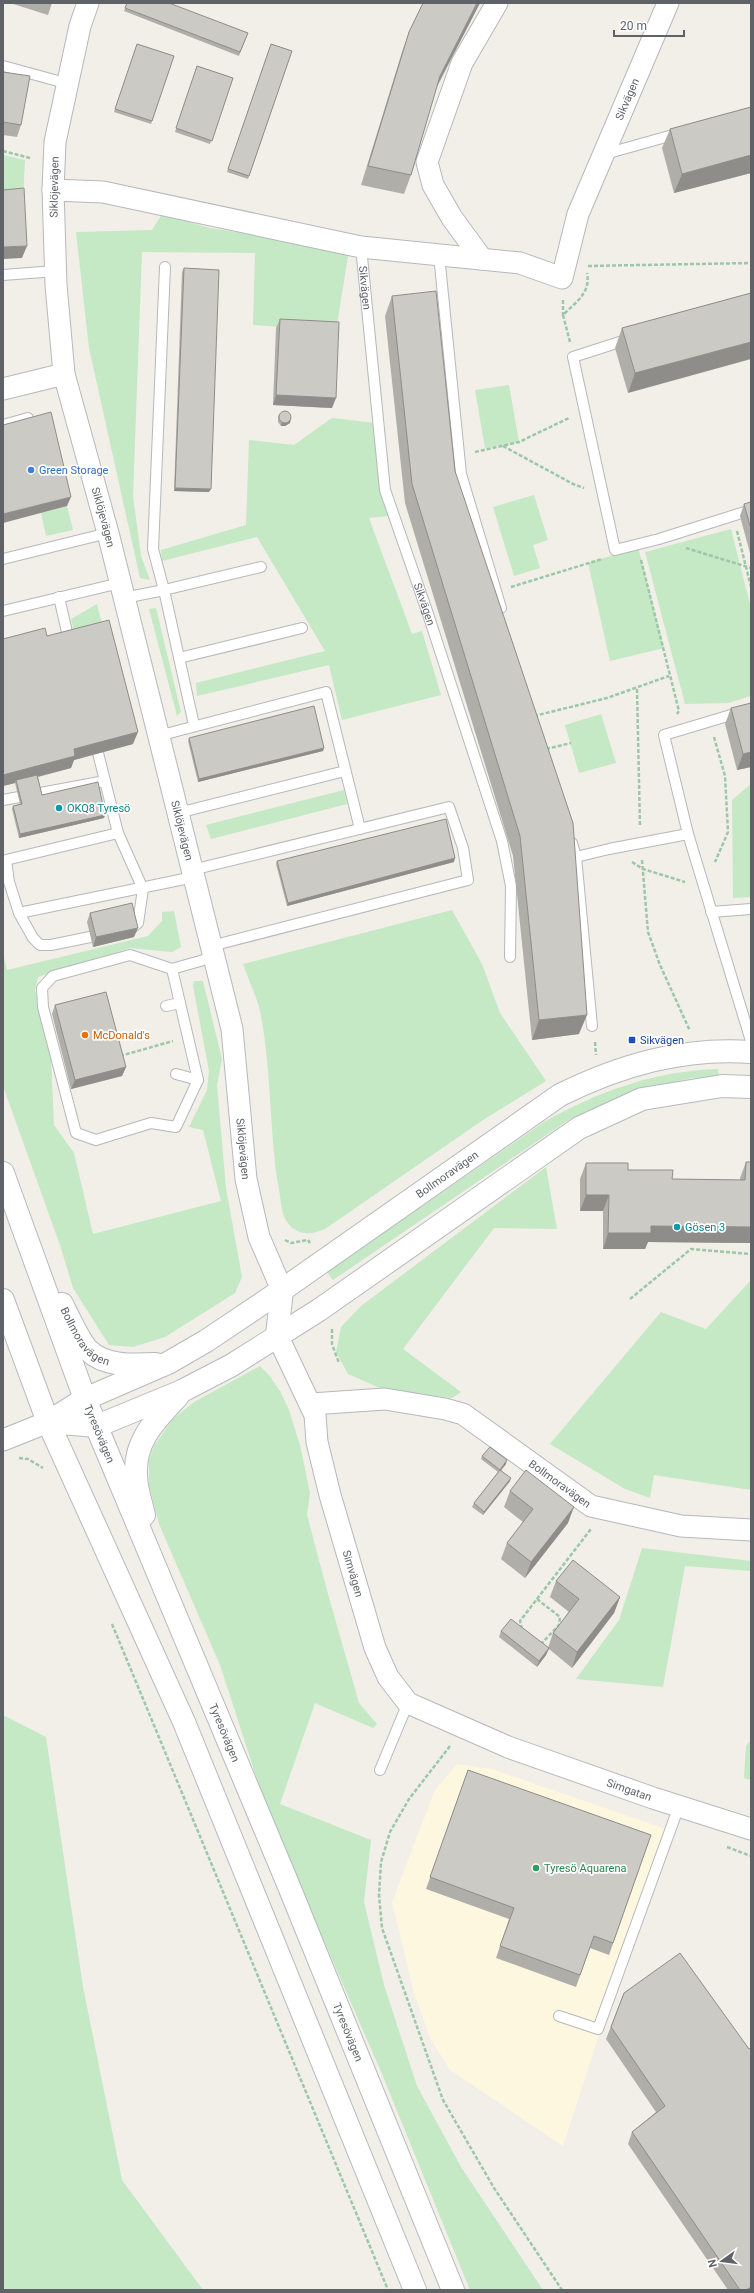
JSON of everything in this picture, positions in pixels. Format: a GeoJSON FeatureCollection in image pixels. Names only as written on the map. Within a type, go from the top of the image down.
{"type":"FeatureCollection","features":[{"type":"Feature","properties":{"kind":"main road","name":"Bollmoravägen"},"geometry":{"type":"LineString","coordinates":[[48,1422],[85,1399],[168,1363],[282,1290],[560,1095],[597,1077],[637,1063],[721,1050],[751,1052]]}},
{"type":"Feature","properties":{"kind":"main road"},"geometry":{"type":"LineString","coordinates":[[48,1422],[97,1426],[182,1391],[232,1365],[277,1335],[319,1310],[579,1128],[642,1099],[722,1086],[751,1087]]}},
{"type":"Feature","properties":{"kind":"main road","name":"Tyresövägen"},"geometry":{"type":"LineString","coordinates":[[3,1173],[85,1399],[112,1466],[154,1561],[453,2290]]}},
{"type":"Feature","properties":{"kind":"main road","name":"Bollmoravägen"},"geometry":{"type":"LineString","coordinates":[[34,1257],[88,1350],[110,1362],[128,1366],[168,1363]]}},
{"type":"Feature","properties":{"kind":"main road"},"geometry":{"type":"LineString","coordinates":[[277,1335],[282,1290]]}},
{"type":"Feature","properties":{"kind":"main road"},"geometry":{"type":"LineString","coordinates":[[3,1300],[48,1422],[184,1722],[415,2290]]}},
{"type":"Feature","properties":{"kind":"main road"},"geometry":{"type":"LineString","coordinates":[[154,1561],[136,1476],[139,1451],[149,1428],[182,1391]]}},
{"type":"Feature","properties":{"kind":"street","name":"Siklöjevägen"},"geometry":{"type":"LineString","coordinates":[[88,3],[80,26],[56,142],[52,190],[56,271],[64,374],[108,533],[232,1029],[246,1179],[259,1236],[282,1290]]}},
{"type":"Feature","properties":{"kind":"street"},"geometry":{"type":"LineString","coordinates":[[482,259],[452,218],[433,185],[427,162],[462,63],[497,3]]}},
{"type":"Feature","properties":{"kind":"street","name":"Sikvägen"},"geometry":{"type":"LineString","coordinates":[[52,190],[104,192],[361,246],[520,263],[562,278],[578,214],[668,3]]}},
{"type":"Feature","properties":{"kind":"street"},"geometry":{"type":"LineString","coordinates":[[3,389],[64,374]]}},
{"type":"Feature","properties":{"kind":"street","name":"Simvägen"},"geometry":{"type":"LineString","coordinates":[[277,1335],[315,1415],[317,1442],[328,1488],[376,1648],[388,1677],[408,1703],[508,1747]]}},
{"type":"Feature","properties":{"kind":"street","name":"Bollmoravägen"},"geometry":{"type":"LineString","coordinates":[[311,1404],[385,1399],[445,1409],[462,1414],[592,1506],[681,1526],[751,1530]]}},
{"type":"Feature","properties":{"kind":"street"},"geometry":{"type":"LineString","coordinates":[[3,1440],[48,1422]]}},
{"type":"Feature","properties":{"kind":"street","name":"Simgatan"},"geometry":{"type":"LineString","coordinates":[[508,1747],[751,1829]]}},
{"type":"Feature","properties":{"kind":"lane"},"geometry":{"type":"LineString","coordinates":[[3,66],[68,84]]}},
{"type":"Feature","properties":{"kind":"lane"},"geometry":{"type":"LineString","coordinates":[[603,154],[692,130]]}},
{"type":"Feature","properties":{"kind":"lane","name":"Sikvägen"},"geometry":{"type":"LineString","coordinates":[[361,246],[385,490],[428,611],[502,841],[511,886],[510,957]]}},
{"type":"Feature","properties":{"kind":"lane"},"geometry":{"type":"LineString","coordinates":[[439,255],[461,456],[461,474],[505,621]]}},
{"type":"Feature","properties":{"kind":"lane"},"geometry":{"type":"LineString","coordinates":[[165,266],[153,549],[164,590],[194,726]]}},
{"type":"Feature","properties":{"kind":"lane"},"geometry":{"type":"LineString","coordinates":[[3,275],[56,271]]}},
{"type":"Feature","properties":{"kind":"lane"},"geometry":{"type":"LineString","coordinates":[[639,336],[574,357],[615,550],[659,539],[751,510]]}},
{"type":"Feature","properties":{"kind":"lane"},"geometry":{"type":"LineString","coordinates":[[3,425],[28,418]]}},
{"type":"Feature","properties":{"kind":"lane"},"geometry":{"type":"LineString","coordinates":[[3,559],[108,533]]}},
{"type":"Feature","properties":{"kind":"lane"},"geometry":{"type":"LineString","coordinates":[[3,611],[59,597],[122,591],[164,590],[261,567]]}},
{"type":"Feature","properties":{"kind":"lane"},"geometry":{"type":"LineString","coordinates":[[59,597],[69,641]]}},
{"type":"Feature","properties":{"kind":"lane"},"geometry":{"type":"LineString","coordinates":[[179,658],[302,628]]}},
{"type":"Feature","properties":{"kind":"lane"},"geometry":{"type":"LineString","coordinates":[[158,736],[326,692],[360,830]]}},
{"type":"Feature","properties":{"kind":"lane"},"geometry":{"type":"LineString","coordinates":[[751,709],[664,734],[688,834],[711,912],[749,1027],[751,1041]]}},
{"type":"Feature","properties":{"kind":"lane"},"geometry":{"type":"LineString","coordinates":[[98,753],[118,833],[143,889],[138,923],[132,928]]}},
{"type":"Feature","properties":{"kind":"lane"},"geometry":{"type":"LineString","coordinates":[[178,813],[345,771]]}},
{"type":"Feature","properties":{"kind":"lane"},"geometry":{"type":"LineString","coordinates":[[3,800],[105,781]]}},
{"type":"Feature","properties":{"kind":"lane"},"geometry":{"type":"LineString","coordinates":[[19,913],[143,889],[159,883],[449,807],[463,848],[468,880],[212,952],[172,969],[130,955],[53,976],[42,988],[43,1007],[76,1133],[96,1140],[151,1123],[176,1127],[198,1080],[172,969]]}},
{"type":"Feature","properties":{"kind":"lane"},"geometry":{"type":"LineString","coordinates":[[90,937],[51,945],[40,945],[33,938],[19,913],[9,882],[5,858],[118,833]]}},
{"type":"Feature","properties":{"kind":"lane"},"geometry":{"type":"LineString","coordinates":[[576,857],[688,834]]}},
{"type":"Feature","properties":{"kind":"lane"},"geometry":{"type":"LineString","coordinates":[[570,836],[576,857],[592,1026]]}},
{"type":"Feature","properties":{"kind":"lane"},"geometry":{"type":"LineString","coordinates":[[711,912],[751,909]]}},
{"type":"Feature","properties":{"kind":"lane"},"geometry":{"type":"LineString","coordinates":[[166,1006],[180,1003]]}},
{"type":"Feature","properties":{"kind":"lane"},"geometry":{"type":"LineString","coordinates":[[176,1074],[198,1080]]}},
{"type":"Feature","properties":{"kind":"lane"},"geometry":{"type":"LineString","coordinates":[[380,1770],[408,1703]]}},
{"type":"Feature","properties":{"kind":"lane"},"geometry":{"type":"LineString","coordinates":[[559,2016],[598,2029],[680,1806]]}},
{"type":"Feature","properties":{"kind":"path"},"geometry":{"type":"LineString","coordinates":[[3,151],[30,158]]}},
{"type":"Feature","properties":{"kind":"path"},"geometry":{"type":"LineString","coordinates":[[574,357],[563,315],[585,294],[589,282],[586,266],[751,263]]}},
{"type":"Feature","properties":{"kind":"path"},"geometry":{"type":"LineString","coordinates":[[461,456],[485,448],[519,442],[585,410]]}},
{"type":"Feature","properties":{"kind":"path"},"geometry":{"type":"LineString","coordinates":[[503,446],[573,484],[603,494]]}},
{"type":"Feature","properties":{"kind":"path"},"geometry":{"type":"LineString","coordinates":[[733,515],[751,587]]}},
{"type":"Feature","properties":{"kind":"path"},"geometry":{"type":"LineString","coordinates":[[659,539],[751,568]]}},
{"type":"Feature","properties":{"kind":"path"},"geometry":{"type":"LineString","coordinates":[[637,545],[651,595],[678,711],[664,734]]}},
{"type":"Feature","properties":{"kind":"path"},"geometry":{"type":"LineString","coordinates":[[496,592],[610,556],[615,550]]}},
{"type":"Feature","properties":{"kind":"path"},"geometry":{"type":"LineString","coordinates":[[534,716],[637,689],[670,676]]}},
{"type":"Feature","properties":{"kind":"path"},"geometry":{"type":"LineString","coordinates":[[637,689],[641,844],[648,932],[660,965],[690,1032]]}},
{"type":"Feature","properties":{"kind":"path"},"geometry":{"type":"LineString","coordinates":[[544,749],[571,743]]}},
{"type":"Feature","properties":{"kind":"path"},"geometry":{"type":"LineString","coordinates":[[592,1026],[597,1077]]}},
{"type":"Feature","properties":{"kind":"path"},"geometry":{"type":"LineString","coordinates":[[630,1299],[691,1249],[751,1254]]}},
{"type":"Feature","properties":{"kind":"path"},"geometry":{"type":"LineString","coordinates":[[335,1323],[332,1328],[332,1344],[339,1363]]}},
{"type":"Feature","properties":{"kind":"path"},"geometry":{"type":"LineString","coordinates":[[13,1458],[28,1459],[43,1467],[47,1472]]}},
{"type":"Feature","properties":{"kind":"path"},"geometry":{"type":"LineString","coordinates":[[522,1631],[520,1621],[594,1526],[592,1506]]}},
{"type":"Feature","properties":{"kind":"path"},"geometry":{"type":"LineString","coordinates":[[534,1640],[540,1645],[559,1625],[560,1617],[537,1599]]}},
{"type":"Feature","properties":{"kind":"path"},"geometry":{"type":"LineString","coordinates":[[111,1620],[388,2290]]}},
{"type":"Feature","properties":{"kind":"path"},"geometry":{"type":"LineString","coordinates":[[459,1726],[454,1741],[410,1799],[390,1832],[381,1862],[379,1895],[382,1928],[442,2100],[498,2195],[562,2290]]}},
{"type":"Feature","properties":{"kind":"shaded area"},"geometry":{"type":"Polygon","coordinates":[[[457,1764],[491,1769],[666,1829],[563,2146],[450,2070],[430,2038],[414,1993],[392,1902],[435,1790],[457,1764]]]}},
{"type":"Feature","properties":{"kind":"green space"},"geometry":{"type":"Polygon","coordinates":[[[3,155],[25,160],[23,200],[3,201],[3,155]]]}},
{"type":"Feature","properties":{"kind":"green space"},"geometry":{"type":"Polygon","coordinates":[[[162,214],[210,228],[349,250],[336,331],[253,325],[255,253],[142,252],[133,496],[141,556],[150,580],[140,578],[89,348],[76,232],[152,230],[162,214]]]}},
{"type":"Feature","properties":{"kind":"green space"},"geometry":{"type":"Polygon","coordinates":[[[509,385],[519,442],[485,448],[475,390],[509,385]]]}},
{"type":"Feature","properties":{"kind":"green space"},"geometry":{"type":"Polygon","coordinates":[[[332,418],[376,423],[388,516],[369,518],[412,634],[422,631],[441,695],[342,720],[329,665],[197,696],[196,683],[325,651],[257,537],[162,561],[161,550],[246,525],[249,440],[294,445],[332,418]]]}},
{"type":"Feature","properties":{"kind":"green space"},"geometry":{"type":"Polygon","coordinates":[[[534,495],[548,540],[533,545],[540,568],[514,576],[493,507],[534,495]]]}},
{"type":"Feature","properties":{"kind":"green space"},"geometry":{"type":"Polygon","coordinates":[[[67,506],[73,530],[46,536],[41,513],[67,506]]]}},
{"type":"Feature","properties":{"kind":"green space"},"geometry":{"type":"Polygon","coordinates":[[[731,529],[751,608],[751,696],[728,703],[685,704],[645,552],[731,529]]]}},
{"type":"Feature","properties":{"kind":"green space"},"geometry":{"type":"Polygon","coordinates":[[[638,547],[664,648],[610,661],[588,563],[638,547]]]}},
{"type":"Feature","properties":{"kind":"green space"},"geometry":{"type":"Polygon","coordinates":[[[97,604],[104,632],[76,639],[71,619],[97,604]]]}},
{"type":"Feature","properties":{"kind":"green space"},"geometry":{"type":"Polygon","coordinates":[[[156,608],[181,712],[177,716],[149,609],[156,608]]]}},
{"type":"Feature","properties":{"kind":"green space"},"geometry":{"type":"Polygon","coordinates":[[[601,714],[616,763],[579,773],[565,725],[601,714]]]}},
{"type":"Feature","properties":{"kind":"green space"},"geometry":{"type":"Polygon","coordinates":[[[751,784],[751,897],[733,898],[732,800],[751,784]]]}},
{"type":"Feature","properties":{"kind":"green space"},"geometry":{"type":"Polygon","coordinates":[[[344,790],[347,804],[211,839],[206,825],[344,790]]]}},
{"type":"Feature","properties":{"kind":"green space"},"geometry":{"type":"Polygon","coordinates":[[[452,910],[482,964],[500,1013],[546,1081],[483,1120],[325,1229],[309,1233],[295,1230],[285,1219],[282,1207],[276,1169],[265,1038],[258,1003],[243,964],[452,910]]]}},
{"type":"Feature","properties":{"kind":"green space"},"geometry":{"type":"Polygon","coordinates":[[[174,911],[181,947],[172,952],[130,948],[38,977],[35,990],[51,1058],[54,1125],[74,1153],[93,1234],[221,1201],[203,1130],[189,1127],[207,1090],[209,1071],[193,986],[194,981],[203,981],[222,1059],[217,1085],[226,1188],[242,1277],[235,1293],[165,1337],[133,1347],[109,1345],[73,1288],[61,1248],[3,1086],[3,954],[7,970],[148,936],[162,921],[162,912],[174,911]]]}},
{"type":"Feature","properties":{"kind":"green space"},"geometry":{"type":"Polygon","coordinates":[[[718,1069],[719,1077],[692,1078],[641,1090],[570,1119],[333,1280],[327,1272],[544,1122],[565,1111],[607,1092],[650,1078],[718,1069]]]}},
{"type":"Feature","properties":{"kind":"green space"},"geometry":{"type":"Polygon","coordinates":[[[546,1167],[557,1229],[494,1228],[403,1349],[461,1392],[452,1398],[382,1389],[348,1374],[336,1352],[341,1327],[361,1306],[546,1167]]]}},
{"type":"Feature","properties":{"kind":"green space"},"geometry":{"type":"Polygon","coordinates":[[[751,1280],[751,1490],[654,1475],[650,1498],[625,1489],[550,1444],[661,1312],[706,1329],[751,1280]]]}},
{"type":"Feature","properties":{"kind":"green space"},"geometry":{"type":"Polygon","coordinates":[[[260,1366],[269,1375],[280,1391],[289,1410],[300,1445],[310,1493],[307,1515],[328,1594],[359,1703],[377,1724],[373,1728],[315,1703],[280,1804],[371,1840],[364,1902],[384,1985],[417,2086],[461,2167],[543,2290],[470,2290],[382,2074],[267,1810],[220,1665],[159,1524],[149,1485],[149,1460],[154,1446],[173,1419],[194,1402],[260,1366]]]}},
{"type":"Feature","properties":{"kind":"green space"},"geometry":{"type":"Polygon","coordinates":[[[642,1548],[751,1561],[751,1571],[685,1566],[663,1687],[576,1679],[619,1620],[642,1548]]]}},
{"type":"Feature","properties":{"kind":"green space"},"geometry":{"type":"Polygon","coordinates":[[[3,1715],[46,1737],[83,1987],[122,2180],[203,2290],[3,2290],[3,1715]]]}},
{"type":"Feature","properties":{"kind":"green space"},"geometry":{"type":"Polygon","coordinates":[[[751,1740],[751,1780],[744,1778],[746,1746],[751,1740]]]}},
{"type":"Feature","properties":{"kind":"building"},"geometry":{"type":"Polygon","coordinates":[[[127,3],[169,3],[248,33],[240,52],[125,8],[127,3]]]}},
{"type":"Feature","properties":{"kind":"building"},"geometry":{"type":"Polygon","coordinates":[[[423,3],[477,3],[440,76],[411,175],[368,166],[409,32],[423,3]]]}},
{"type":"Feature","properties":{"kind":"building"},"geometry":{"type":"Polygon","coordinates":[[[137,44],[174,56],[152,121],[115,109],[137,44]]]}},
{"type":"Feature","properties":{"kind":"building"},"geometry":{"type":"Polygon","coordinates":[[[271,44],[292,51],[249,176],[228,169],[271,44]]]}},
{"type":"Feature","properties":{"kind":"building"},"geometry":{"type":"Polygon","coordinates":[[[197,66],[233,78],[212,141],[176,128],[197,66]]]}},
{"type":"Feature","properties":{"kind":"building"},"geometry":{"type":"Polygon","coordinates":[[[3,72],[30,76],[21,125],[3,122],[3,72]]]}},
{"type":"Feature","properties":{"kind":"building"},"geometry":{"type":"Polygon","coordinates":[[[751,107],[751,155],[682,174],[670,129],[751,107]]]}},
{"type":"Feature","properties":{"kind":"building"},"geometry":{"type":"Polygon","coordinates":[[[24,188],[27,246],[3,247],[3,190],[24,188]]]}},
{"type":"Feature","properties":{"kind":"building"},"geometry":{"type":"Polygon","coordinates":[[[184,268],[219,270],[211,489],[175,488],[184,268]]]}},
{"type":"Feature","properties":{"kind":"building"},"geometry":{"type":"Polygon","coordinates":[[[436,291],[455,471],[573,823],[587,1015],[539,1020],[520,836],[412,484],[392,296],[436,291]]]}},
{"type":"Feature","properties":{"kind":"building"},"geometry":{"type":"Polygon","coordinates":[[[751,293],[751,342],[635,373],[622,328],[751,293]]]}},
{"type":"Feature","properties":{"kind":"building"},"geometry":{"type":"Polygon","coordinates":[[[280,319],[339,322],[336,398],[276,395],[280,319]]]}},
{"type":"Feature","properties":{"kind":"building"},"geometry":{"type":"Polygon","coordinates":[[[285,411],[289,413],[291,417],[289,421],[285,423],[281,421],[279,417],[281,413],[285,411]]]}},
{"type":"Feature","properties":{"kind":"building","name":"Green Storage"},"geometry":{"type":"Polygon","coordinates":[[[51,412],[71,497],[3,514],[3,425],[51,412]]]}},
{"type":"Feature","properties":{"kind":"building"},"geometry":{"type":"Polygon","coordinates":[[[751,502],[751,529],[744,504],[751,502]]]}},
{"type":"Feature","properties":{"kind":"building","name":"OKQ8 Tyresö"},"geometry":{"type":"Polygon","coordinates":[[[109,620],[138,732],[74,749],[75,756],[3,775],[3,639],[45,628],[47,636],[109,620]]]}},
{"type":"Feature","properties":{"kind":"building"},"geometry":{"type":"Polygon","coordinates":[[[751,703],[751,752],[743,754],[731,708],[751,703]]]}},
{"type":"Feature","properties":{"kind":"building"},"geometry":{"type":"Polygon","coordinates":[[[314,706],[324,748],[199,779],[189,738],[314,706]]]}},
{"type":"Feature","properties":{"kind":"building","name":"OKQ8 Tyresö"},"geometry":{"type":"Polygon","coordinates":[[[37,775],[42,795],[98,782],[105,815],[20,834],[13,806],[22,804],[16,780],[37,775]]]}},
{"type":"Feature","properties":{"kind":"building"},"geometry":{"type":"Polygon","coordinates":[[[446,819],[455,858],[288,903],[277,861],[446,819]]]}},
{"type":"Feature","properties":{"kind":"building"},"geometry":{"type":"Polygon","coordinates":[[[132,903],[138,928],[96,937],[90,913],[132,903]]]}},
{"type":"Feature","properties":{"kind":"building","name":"McDonald's"},"geometry":{"type":"Polygon","coordinates":[[[106,992],[126,1067],[75,1080],[55,1005],[106,992]]]}},
{"type":"Feature","properties":{"kind":"building","name":"Gösen 3"},"geometry":{"type":"Polygon","coordinates":[[[746,1162],[751,1162],[751,1227],[651,1226],[651,1233],[608,1233],[609,1195],[586,1195],[586,1163],[628,1163],[628,1170],[673,1170],[672,1179],[745,1180],[746,1162]]]}},
{"type":"Feature","properties":{"kind":"building"},"geometry":{"type":"Polygon","coordinates":[[[490,1447],[507,1460],[500,1470],[482,1456],[490,1447]]]}},
{"type":"Feature","properties":{"kind":"building"},"geometry":{"type":"Polygon","coordinates":[[[500,1470],[511,1478],[484,1512],[474,1503],[500,1470]]]}},
{"type":"Feature","properties":{"kind":"building"},"geometry":{"type":"Polygon","coordinates":[[[526,1470],[574,1507],[531,1562],[507,1543],[533,1509],[510,1491],[526,1470]]]}},
{"type":"Feature","properties":{"kind":"building"},"geometry":{"type":"Polygon","coordinates":[[[573,1560],[620,1597],[577,1652],[553,1633],[579,1599],[556,1581],[573,1560]]]}},
{"type":"Feature","properties":{"kind":"building"},"geometry":{"type":"Polygon","coordinates":[[[511,1619],[549,1648],[539,1661],[501,1631],[511,1619]]]}},
{"type":"Feature","properties":{"kind":"building","name":"Tyresö Aquarena"},"geometry":{"type":"Polygon","coordinates":[[[468,1770],[651,1835],[613,1943],[594,1936],[580,1975],[500,1946],[514,1908],[430,1877],[468,1770]]]}},
{"type":"Feature","properties":{"kind":"building"},"geometry":{"type":"Polygon","coordinates":[[[680,1953],[749,2049],[751,2048],[751,2287],[746,2290],[740,2290],[632,2132],[665,2106],[611,2027],[624,1993],[680,1953]]]}},
{"type":"Feature","properties":{"kind":"place","name":"Green Storage"},"geometry":{"type":"Point","coordinates":[31,470]}},
{"type":"Feature","properties":{"kind":"place","name":"OKQ8 Tyresö"},"geometry":{"type":"Point","coordinates":[59,808]}},
{"type":"Feature","properties":{"kind":"place","name":"McDonald's"},"geometry":{"type":"Point","coordinates":[85,1035]}},
{"type":"Feature","properties":{"kind":"place","name":"Sikvägen"},"geometry":{"type":"Point","coordinates":[632,1040]}},
{"type":"Feature","properties":{"kind":"place","name":"Gösen 3"},"geometry":{"type":"Point","coordinates":[677,1227]}},
{"type":"Feature","properties":{"kind":"place","name":"Tyresö Aquarena"},"geometry":{"type":"Point","coordinates":[536,1868]}}]}
